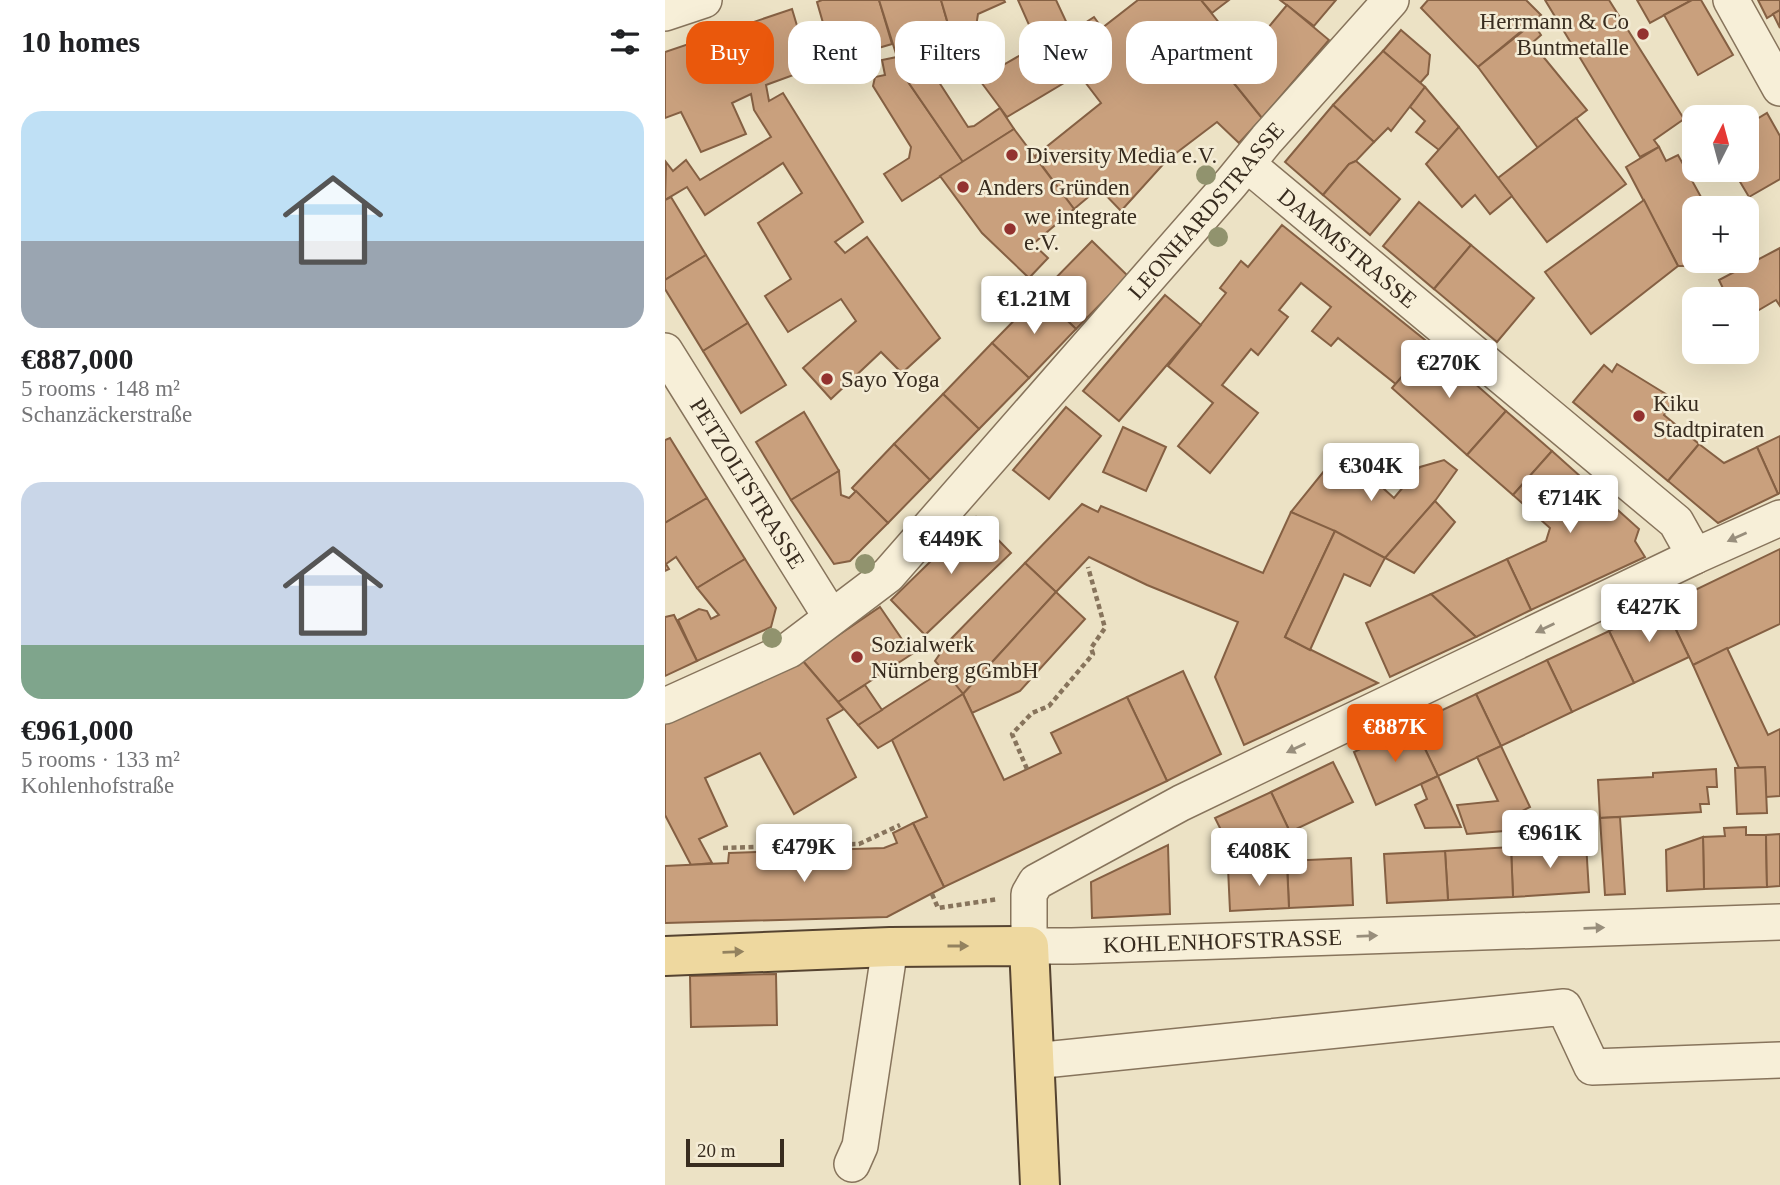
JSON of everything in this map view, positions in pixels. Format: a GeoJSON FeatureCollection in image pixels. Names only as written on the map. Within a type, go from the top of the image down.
{"type":"FeatureCollection","features":[{"type":"Feature","properties":{"kind":"main road","name":"KOHLENHOFSTRASSE"},"geometry":{"type":"LineString","coordinates":[[665,956],[890,947],[1029,946]]}},
{"type":"Feature","properties":{"kind":"main road"},"geometry":{"type":"LineString","coordinates":[[1029,946],[1040,1185]]}},
{"type":"Feature","properties":{"kind":"street"},"geometry":{"type":"LineString","coordinates":[[665,13],[704,0]]}},
{"type":"Feature","properties":{"kind":"street","name":"LEONHARDSTRASSE"},"geometry":{"type":"LineString","coordinates":[[665,706],[789,650],[888,575],[1391,0]]}},
{"type":"Feature","properties":{"kind":"street"},"geometry":{"type":"LineString","coordinates":[[1731,0],[1779,85]]}},
{"type":"Feature","properties":{"kind":"street","name":"DAMMSTRASSE"},"geometry":{"type":"LineString","coordinates":[[1247,164],[1676,522],[1695,556]]}},
{"type":"Feature","properties":{"kind":"street","name":"PETZOLTSTRASSE"},"geometry":{"type":"LineString","coordinates":[[665,351],[831,617]]}},
{"type":"Feature","properties":{"kind":"street"},"geometry":{"type":"LineString","coordinates":[[1029,946],[1030,894],[1036,882],[1181,803],[1695,556],[1780,518]]}},
{"type":"Feature","properties":{"kind":"street","name":"KOHLENHOFSTRASSE"},"geometry":{"type":"LineString","coordinates":[[1029,946],[1780,922]]}},
{"type":"Feature","properties":{"kind":"street"},"geometry":{"type":"LineString","coordinates":[[852,1164],[860,1146],[890,947]]}},
{"type":"Feature","properties":{"kind":"street"},"geometry":{"type":"LineString","coordinates":[[1034,1061],[1564,1007],[1592,1066],[1780,1060]]}},
{"type":"Feature","properties":{"kind":"path"},"geometry":{"type":"LineString","coordinates":[[1027,769],[1013,734],[1032,712],[1049,706],[1093,654],[1091,648],[1105,628],[1088,567]]}},
{"type":"Feature","properties":{"kind":"path"},"geometry":{"type":"LineString","coordinates":[[723,848],[859,844],[900,825]]}},
{"type":"Feature","properties":{"kind":"path"},"geometry":{"type":"LineString","coordinates":[[932,894],[938,908],[1030,894]]}},
{"type":"Feature","properties":{"kind":"building"},"geometry":{"type":"Polygon","coordinates":[[[879,0],[892,44],[881,47],[881,21],[822,21],[817,2],[879,0]]]}},
{"type":"Feature","properties":{"kind":"building"},"geometry":{"type":"Polygon","coordinates":[[[879,0],[941,0],[947,21],[895,21],[895,51],[879,0]]]}},
{"type":"Feature","properties":{"kind":"building"},"geometry":{"type":"Polygon","coordinates":[[[941,0],[1005,2],[978,14],[977,21],[947,21],[941,0]]]}},
{"type":"Feature","properties":{"kind":"building"},"geometry":{"type":"Polygon","coordinates":[[[1018,0],[1056,0],[1066,21],[1027,21],[1018,0]]]}},
{"type":"Feature","properties":{"kind":"building"},"geometry":{"type":"Polygon","coordinates":[[[1138,0],[1201,0],[1218,21],[1126,21],[1126,84],[1235,84],[1262,118],[1239,143],[1217,122],[1167,160],[1121,211],[1099,188],[1074,209],[1035,156],[1101,103],[1087,84],[1112,84],[1111,21],[1138,0]]]}},
{"type":"Feature","properties":{"kind":"building"},"geometry":{"type":"Polygon","coordinates":[[[1201,0],[1229,0],[1212,13],[1201,0]]]}},
{"type":"Feature","properties":{"kind":"building"},"geometry":{"type":"Polygon","coordinates":[[[1280,0],[1336,0],[1314,26],[1280,0]]]}},
{"type":"Feature","properties":{"kind":"building"},"geometry":{"type":"Polygon","coordinates":[[[1428,0],[1526,0],[1541,15],[1478,67],[1421,8],[1428,0]]]}},
{"type":"Feature","properties":{"kind":"building"},"geometry":{"type":"Polygon","coordinates":[[[1545,0],[1609,0],[1682,116],[1682,120],[1654,140],[1659,147],[1640,157],[1545,0]]]}},
{"type":"Feature","properties":{"kind":"building"},"geometry":{"type":"Polygon","coordinates":[[[1637,0],[1692,0],[1650,23],[1637,0]]]}},
{"type":"Feature","properties":{"kind":"building"},"geometry":{"type":"Polygon","coordinates":[[[1692,0],[1701,0],[1733,55],[1698,75],[1664,15],[1692,0]]]}},
{"type":"Feature","properties":{"kind":"building"},"geometry":{"type":"Polygon","coordinates":[[[1758,0],[1780,0],[1780,10],[1767,18],[1758,0]]]}},
{"type":"Feature","properties":{"kind":"building"},"geometry":{"type":"Polygon","coordinates":[[[1287,5],[1329,40],[1262,118],[1235,84],[1277,84],[1277,21],[1274,21],[1287,5]]]}},
{"type":"Feature","properties":{"kind":"building"},"geometry":{"type":"Polygon","coordinates":[[[792,9],[796,21],[788,21],[788,77],[774,82],[774,21],[757,21],[792,9]]]}},
{"type":"Feature","properties":{"kind":"building"},"geometry":{"type":"Polygon","coordinates":[[[1780,10],[1780,28],[1773,14],[1780,10]]]}},
{"type":"Feature","properties":{"kind":"building"},"geometry":{"type":"Polygon","coordinates":[[[1533,23],[1541,35],[1532,43],[1587,110],[1538,148],[1478,67],[1533,23]]]}},
{"type":"Feature","properties":{"kind":"building"},"geometry":{"type":"Polygon","coordinates":[[[1401,30],[1430,55],[1428,74],[1420,83],[1383,51],[1401,30]]]}},
{"type":"Feature","properties":{"kind":"building"},"geometry":{"type":"Polygon","coordinates":[[[686,45],[686,84],[769,84],[766,85],[769,101],[783,93],[863,222],[835,242],[845,253],[867,237],[940,338],[902,373],[881,352],[831,399],[803,368],[856,321],[841,299],[788,332],[765,296],[791,279],[758,223],[802,193],[783,163],[705,215],[687,187],[665,200],[666,162],[673,171],[686,160],[700,180],[771,137],[754,110],[751,94],[732,103],[746,134],[701,152],[681,112],[665,118],[665,52],[686,45]]]}},
{"type":"Feature","properties":{"kind":"building"},"geometry":{"type":"Polygon","coordinates":[[[1383,51],[1425,87],[1391,131],[1388,128],[1374,142],[1333,105],[1383,51]]]}},
{"type":"Feature","properties":{"kind":"building"},"geometry":{"type":"Polygon","coordinates":[[[1019,56],[1019,84],[1062,84],[1007,117],[982,84],[1005,84],[1005,64],[1019,56]]]}},
{"type":"Feature","properties":{"kind":"building"},"geometry":{"type":"Polygon","coordinates":[[[895,57],[895,84],[910,84],[963,162],[902,201],[884,174],[909,158],[911,147],[873,86],[881,84],[881,76],[885,75],[882,60],[895,57]]]}},
{"type":"Feature","properties":{"kind":"building"},"geometry":{"type":"Polygon","coordinates":[[[910,84],[940,84],[968,127],[974,126],[1000,108],[1014,129],[963,162],[910,84]]]}},
{"type":"Feature","properties":{"kind":"building"},"geometry":{"type":"Polygon","coordinates":[[[1425,87],[1459,127],[1439,150],[1416,132],[1425,121],[1410,107],[1425,87]]]}},
{"type":"Feature","properties":{"kind":"building"},"geometry":{"type":"Polygon","coordinates":[[[1333,105],[1374,142],[1356,161],[1349,164],[1323,195],[1285,162],[1333,105]]]}},
{"type":"Feature","properties":{"kind":"building"},"geometry":{"type":"Polygon","coordinates":[[[1767,113],[1780,136],[1780,179],[1748,196],[1740,182],[1759,182],[1759,118],[1767,113]]]}},
{"type":"Feature","properties":{"kind":"building"},"geometry":{"type":"Polygon","coordinates":[[[1576,118],[1626,184],[1547,242],[1498,178],[1576,118]]]}},
{"type":"Feature","properties":{"kind":"building"},"geometry":{"type":"Polygon","coordinates":[[[1459,127],[1512,196],[1490,214],[1475,195],[1462,207],[1426,164],[1459,127]]]}},
{"type":"Feature","properties":{"kind":"building"},"geometry":{"type":"Polygon","coordinates":[[[1014,129],[1074,209],[1033,244],[1048,258],[1029,278],[982,233],[940,176],[1014,129]]]}},
{"type":"Feature","properties":{"kind":"building"},"geometry":{"type":"Polygon","coordinates":[[[1659,147],[1666,161],[1678,155],[1682,162],[1682,182],[1693,182],[1700,196],[1682,196],[1682,266],[1678,266],[1626,167],[1659,147]]]}},
{"type":"Feature","properties":{"kind":"building"},"geometry":{"type":"Polygon","coordinates":[[[1356,161],[1400,199],[1370,235],[1323,195],[1349,164],[1356,161]]]}},
{"type":"Feature","properties":{"kind":"building"},"geometry":{"type":"Polygon","coordinates":[[[671,197],[706,255],[665,280],[665,200],[671,197]]]}},
{"type":"Feature","properties":{"kind":"building"},"geometry":{"type":"Polygon","coordinates":[[[1644,200],[1678,266],[1591,334],[1545,272],[1644,200]]]}},
{"type":"Feature","properties":{"kind":"building"},"geometry":{"type":"Polygon","coordinates":[[[1419,202],[1471,245],[1434,289],[1383,246],[1419,202]]]}},
{"type":"Feature","properties":{"kind":"building"},"geometry":{"type":"Polygon","coordinates":[[[1282,225],[1430,344],[1397,385],[1338,338],[1331,346],[1312,331],[1331,307],[1301,283],[1279,310],[1288,317],[1258,355],[1251,349],[1222,385],[1258,413],[1210,473],[1178,446],[1213,403],[1168,366],[1226,293],[1220,288],[1241,261],[1248,267],[1282,225]]]}},
{"type":"Feature","properties":{"kind":"building"},"geometry":{"type":"Polygon","coordinates":[[[1092,241],[1128,276],[1076,329],[1040,294],[1092,241]]]}},
{"type":"Feature","properties":{"kind":"building"},"geometry":{"type":"Polygon","coordinates":[[[1471,245],[1534,298],[1497,342],[1434,289],[1471,245]]]}},
{"type":"Feature","properties":{"kind":"building"},"geometry":{"type":"Polygon","coordinates":[[[1780,248],[1780,306],[1776,300],[1759,310],[1759,287],[1722,287],[1719,280],[1732,273],[1759,273],[1759,259],[1780,248]]]}},
{"type":"Feature","properties":{"kind":"building"},"geometry":{"type":"Polygon","coordinates":[[[706,255],[748,323],[703,351],[665,289],[665,280],[706,255]]]}},
{"type":"Feature","properties":{"kind":"building"},"geometry":{"type":"Polygon","coordinates":[[[1040,294],[1076,329],[1029,378],[992,343],[1040,294]]]}},
{"type":"Feature","properties":{"kind":"building"},"geometry":{"type":"Polygon","coordinates":[[[1165,295],[1201,325],[1119,421],[1083,391],[1165,295]]]}},
{"type":"Feature","properties":{"kind":"building"},"geometry":{"type":"Polygon","coordinates":[[[748,323],[786,385],[741,413],[703,351],[748,323]]]}},
{"type":"Feature","properties":{"kind":"building"},"geometry":{"type":"Polygon","coordinates":[[[992,343],[1029,378],[979,429],[943,394],[992,343]]]}},
{"type":"Feature","properties":{"kind":"building"},"geometry":{"type":"Polygon","coordinates":[[[1430,344],[1506,411],[1467,455],[1392,388],[1430,344]]]}},
{"type":"Feature","properties":{"kind":"building"},"geometry":{"type":"Polygon","coordinates":[[[1617,364],[1674,399],[1664,415],[1699,444],[1668,481],[1573,402],[1604,365],[1612,372],[1617,364]]]}},
{"type":"Feature","properties":{"kind":"building"},"geometry":{"type":"Polygon","coordinates":[[[943,394],[979,429],[930,480],[894,444],[943,394]]]}},
{"type":"Feature","properties":{"kind":"building"},"geometry":{"type":"Polygon","coordinates":[[[1066,407],[1101,436],[1049,499],[1013,470],[1066,407]]]}},
{"type":"Feature","properties":{"kind":"building"},"geometry":{"type":"Polygon","coordinates":[[[1506,411],[1552,451],[1513,495],[1467,455],[1506,411]]]}},
{"type":"Feature","properties":{"kind":"building"},"geometry":{"type":"Polygon","coordinates":[[[804,412],[839,471],[791,500],[756,442],[804,412]]]}},
{"type":"Feature","properties":{"kind":"building"},"geometry":{"type":"Polygon","coordinates":[[[1123,427],[1166,447],[1146,491],[1103,472],[1123,427]]]}},
{"type":"Feature","properties":{"kind":"building"},"geometry":{"type":"Polygon","coordinates":[[[1780,436],[1780,493],[1778,494],[1757,447],[1780,436]]]}},
{"type":"Feature","properties":{"kind":"building"},"geometry":{"type":"Polygon","coordinates":[[[670,438],[707,498],[665,523],[665,440],[670,438]]]}},
{"type":"Feature","properties":{"kind":"building"},"geometry":{"type":"Polygon","coordinates":[[[894,444],[930,480],[888,523],[852,488],[894,444]]]}},
{"type":"Feature","properties":{"kind":"building"},"geometry":{"type":"Polygon","coordinates":[[[1699,444],[1724,463],[1757,447],[1778,494],[1718,523],[1668,481],[1699,444]]]}},
{"type":"Feature","properties":{"kind":"building"},"geometry":{"type":"Polygon","coordinates":[[[1341,450],[1394,498],[1420,467],[1444,460],[1457,470],[1435,501],[1385,558],[1291,512],[1341,450]]]}},
{"type":"Feature","properties":{"kind":"building"},"geometry":{"type":"Polygon","coordinates":[[[1552,451],[1639,529],[1635,541],[1645,557],[1531,610],[1507,559],[1546,541],[1550,528],[1513,495],[1552,451]]]}},
{"type":"Feature","properties":{"kind":"building"},"geometry":{"type":"Polygon","coordinates":[[[839,471],[841,495],[849,498],[856,491],[888,523],[850,561],[834,564],[791,500],[839,471]]]}},
{"type":"Feature","properties":{"kind":"building"},"geometry":{"type":"Polygon","coordinates":[[[707,498],[745,559],[697,588],[676,557],[666,564],[669,569],[665,571],[665,523],[707,498]]]}},
{"type":"Feature","properties":{"kind":"building"},"geometry":{"type":"Polygon","coordinates":[[[1435,501],[1455,522],[1414,573],[1385,558],[1435,501]]]}},
{"type":"Feature","properties":{"kind":"building"},"geometry":{"type":"Polygon","coordinates":[[[1082,504],[1098,512],[1101,506],[1263,573],[1291,512],[1335,531],[1285,637],[1378,683],[1244,745],[1215,677],[1238,622],[1147,585],[1089,557],[1056,592],[1025,563],[1082,504]]]}},
{"type":"Feature","properties":{"kind":"building"},"geometry":{"type":"Polygon","coordinates":[[[976,517],[1011,553],[925,635],[891,600],[976,517]]]}},
{"type":"Feature","properties":{"kind":"building"},"geometry":{"type":"Polygon","coordinates":[[[1335,531],[1385,558],[1370,586],[1344,574],[1310,650],[1285,637],[1335,531]]]}},
{"type":"Feature","properties":{"kind":"building"},"geometry":{"type":"Polygon","coordinates":[[[1780,549],[1780,624],[1693,665],[1664,605],[1780,549]]]}},
{"type":"Feature","properties":{"kind":"building"},"geometry":{"type":"Polygon","coordinates":[[[745,559],[776,608],[771,627],[697,661],[678,620],[699,609],[707,611],[711,619],[719,615],[697,588],[745,559]]]}},
{"type":"Feature","properties":{"kind":"building"},"geometry":{"type":"Polygon","coordinates":[[[1507,559],[1531,610],[1476,637],[1431,594],[1507,559]]]}},
{"type":"Feature","properties":{"kind":"building"},"geometry":{"type":"Polygon","coordinates":[[[1025,563],[1056,592],[963,694],[935,661],[948,642],[1025,563]]]}},
{"type":"Feature","properties":{"kind":"building"},"geometry":{"type":"Polygon","coordinates":[[[1056,592],[1085,619],[1020,691],[972,713],[963,694],[1056,592]]]}},
{"type":"Feature","properties":{"kind":"building"},"geometry":{"type":"Polygon","coordinates":[[[1431,594],[1476,637],[1390,677],[1366,623],[1431,594]]]}},
{"type":"Feature","properties":{"kind":"building"},"geometry":{"type":"Polygon","coordinates":[[[1664,605],[1689,657],[1634,683],[1609,631],[1664,605]]]}},
{"type":"Feature","properties":{"kind":"building","name":"Sozialwerk Nürnberg gGmbH"},"geometry":{"type":"Polygon","coordinates":[[[880,607],[912,654],[838,702],[802,660],[880,607]]]}},
{"type":"Feature","properties":{"kind":"building"},"geometry":{"type":"Polygon","coordinates":[[[674,615],[697,661],[665,676],[665,617],[674,615]]]}},
{"type":"Feature","properties":{"kind":"building"},"geometry":{"type":"Polygon","coordinates":[[[1609,631],[1634,683],[1572,712],[1547,660],[1609,631]]]}},
{"type":"Feature","properties":{"kind":"building"},"geometry":{"type":"Polygon","coordinates":[[[1727,648],[1768,735],[1780,729],[1780,796],[1766,797],[1765,767],[1739,768],[1693,665],[1727,648]]]}},
{"type":"Feature","properties":{"kind":"building"},"geometry":{"type":"Polygon","coordinates":[[[802,660],[844,709],[827,719],[856,777],[794,814],[760,753],[705,778],[727,826],[699,839],[712,863],[691,865],[665,815],[665,723],[802,660]]]}},
{"type":"Feature","properties":{"kind":"building"},"geometry":{"type":"Polygon","coordinates":[[[1547,660],[1572,712],[1501,746],[1476,694],[1547,660]]]}},
{"type":"Feature","properties":{"kind":"building"},"geometry":{"type":"Polygon","coordinates":[[[944,670],[963,694],[878,748],[858,725],[944,670]]]}},
{"type":"Feature","properties":{"kind":"building"},"geometry":{"type":"Polygon","coordinates":[[[1183,671],[1221,754],[1167,781],[1127,697],[1183,671]]]}},
{"type":"Feature","properties":{"kind":"building"},"geometry":{"type":"Polygon","coordinates":[[[865,685],[882,710],[858,725],[838,702],[865,685]]]}},
{"type":"Feature","properties":{"kind":"building"},"geometry":{"type":"Polygon","coordinates":[[[963,694],[1004,780],[1061,753],[1051,733],[1127,697],[1167,781],[944,887],[913,823],[927,817],[892,740],[963,694]]]}},
{"type":"Feature","properties":{"kind":"building"},"geometry":{"type":"Polygon","coordinates":[[[1476,694],[1501,746],[1438,776],[1413,724],[1476,694]]]}},
{"type":"Feature","properties":{"kind":"building"},"geometry":{"type":"Polygon","coordinates":[[[1413,724],[1438,776],[1376,805],[1354,752],[1413,724]]]}},
{"type":"Feature","properties":{"kind":"building"},"geometry":{"type":"Polygon","coordinates":[[[1501,746],[1530,807],[1516,814],[1517,830],[1467,834],[1457,805],[1498,801],[1477,757],[1501,746]]]}},
{"type":"Feature","properties":{"kind":"building"},"geometry":{"type":"Polygon","coordinates":[[[1333,762],[1353,802],[1290,832],[1271,792],[1333,762]]]}},
{"type":"Feature","properties":{"kind":"building"},"geometry":{"type":"Polygon","coordinates":[[[1765,767],[1767,813],[1737,814],[1735,768],[1765,767]]]}},
{"type":"Feature","properties":{"kind":"building"},"geometry":{"type":"Polygon","coordinates":[[[1716,769],[1717,787],[1707,787],[1709,804],[1700,804],[1701,812],[1600,818],[1598,780],[1653,777],[1653,773],[1716,769]]]}},
{"type":"Feature","properties":{"kind":"building"},"geometry":{"type":"Polygon","coordinates":[[[1438,776],[1461,827],[1425,828],[1415,805],[1427,799],[1421,784],[1438,776]]]}},
{"type":"Feature","properties":{"kind":"building"},"geometry":{"type":"Polygon","coordinates":[[[1271,792],[1290,832],[1245,853],[1223,857],[1227,842],[1215,818],[1271,792]]]}},
{"type":"Feature","properties":{"kind":"building"},"geometry":{"type":"Polygon","coordinates":[[[1620,817],[1625,894],[1605,895],[1600,818],[1620,817]]]}},
{"type":"Feature","properties":{"kind":"building"},"geometry":{"type":"Polygon","coordinates":[[[913,823],[944,887],[887,917],[665,923],[665,866],[728,863],[729,853],[884,848],[897,843],[893,833],[913,823]]]}},
{"type":"Feature","properties":{"kind":"building"},"geometry":{"type":"Polygon","coordinates":[[[1746,827],[1746,835],[1766,835],[1767,887],[1704,889],[1703,837],[1725,836],[1724,828],[1746,827]]]}},
{"type":"Feature","properties":{"kind":"building"},"geometry":{"type":"Polygon","coordinates":[[[1780,834],[1780,886],[1767,887],[1766,835],[1780,834]]]}},
{"type":"Feature","properties":{"kind":"building"},"geometry":{"type":"Polygon","coordinates":[[[1703,837],[1704,889],[1667,891],[1666,850],[1703,837]]]}},
{"type":"Feature","properties":{"kind":"building"},"geometry":{"type":"Polygon","coordinates":[[[1586,843],[1589,892],[1513,897],[1511,847],[1586,843]]]}},
{"type":"Feature","properties":{"kind":"building"},"geometry":{"type":"Polygon","coordinates":[[[1168,845],[1170,914],[1092,918],[1091,882],[1168,845]]]}},
{"type":"Feature","properties":{"kind":"building"},"geometry":{"type":"Polygon","coordinates":[[[1511,847],[1513,897],[1448,900],[1445,851],[1511,847]]]}},
{"type":"Feature","properties":{"kind":"building"},"geometry":{"type":"Polygon","coordinates":[[[1445,851],[1448,900],[1387,903],[1384,854],[1445,851]]]}},
{"type":"Feature","properties":{"kind":"building"},"geometry":{"type":"Polygon","coordinates":[[[1351,858],[1353,905],[1289,908],[1287,861],[1351,858]]]}},
{"type":"Feature","properties":{"kind":"building"},"geometry":{"type":"Polygon","coordinates":[[[1287,865],[1289,908],[1230,911],[1228,868],[1287,865]]]}},
{"type":"Feature","properties":{"kind":"building"},"geometry":{"type":"Polygon","coordinates":[[[776,974],[777,1025],[691,1027],[690,976],[776,974]]]}},
{"type":"Feature","properties":{"kind":"place","name":"Herrmann & Co Buntmetalle"},"geometry":{"type":"Point","coordinates":[1643,34]}},
{"type":"Feature","properties":{"kind":"place","name":"Diversity Media e.V."},"geometry":{"type":"Point","coordinates":[1012,155]}},
{"type":"Feature","properties":{"kind":"place","name":"Anders Gründen"},"geometry":{"type":"Point","coordinates":[963,187]}},
{"type":"Feature","properties":{"kind":"place","name":"we integrate e.V."},"geometry":{"type":"Point","coordinates":[1010,229]}},
{"type":"Feature","properties":{"kind":"place","name":"Sayo Yoga"},"geometry":{"type":"Point","coordinates":[827,379]}},
{"type":"Feature","properties":{"kind":"place","name":"Kiku Stadtpiraten"},"geometry":{"type":"Point","coordinates":[1639,416]}},
{"type":"Feature","properties":{"kind":"place","name":"Sozialwerk Nürnberg gGmbH"},"geometry":{"type":"Point","coordinates":[857,657]}}]}
